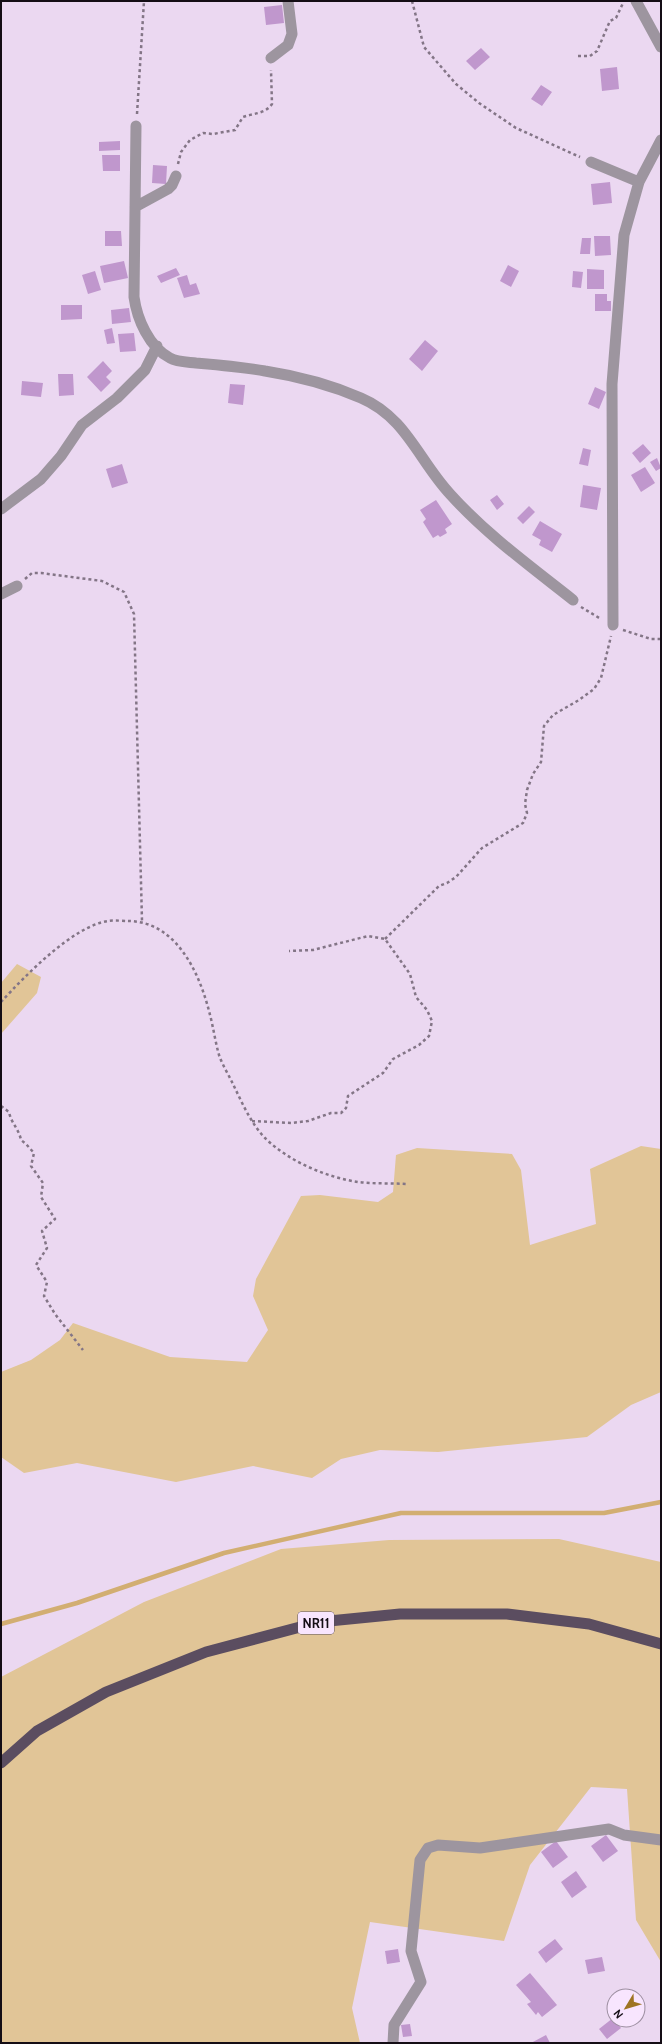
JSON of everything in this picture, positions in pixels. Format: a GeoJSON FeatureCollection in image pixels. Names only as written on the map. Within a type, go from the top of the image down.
{"type":"FeatureCollection","features":[{"type":"Feature","properties":{"kind":"highway","name":"NR11"},"geometry":{"type":"LineString","coordinates":[[1,1763],[37,1731],[106,1692],[206,1652],[319,1622],[400,1614],[507,1614],[589,1624],[661,1644]]}},
{"type":"Feature","properties":{"kind":"street"},"geometry":{"type":"LineString","coordinates":[[271,58],[288,45],[292,34],[288,1]]}},
{"type":"Feature","properties":{"kind":"street"},"geometry":{"type":"LineString","coordinates":[[636,1],[661,47]]}},
{"type":"Feature","properties":{"kind":"street"},"geometry":{"type":"LineString","coordinates":[[136,126],[134,297],[138,317],[156,346],[173,359],[266,371],[317,383],[362,398],[380,408],[409,436],[435,477],[482,527],[573,600]]}},
{"type":"Feature","properties":{"kind":"street"},"geometry":{"type":"LineString","coordinates":[[613,625],[612,384],[624,235],[639,182],[661,140]]}},
{"type":"Feature","properties":{"kind":"street"},"geometry":{"type":"LineString","coordinates":[[591,162],[639,182]]}},
{"type":"Feature","properties":{"kind":"street"},"geometry":{"type":"LineString","coordinates":[[135,207],[168,189],[172,185],[176,176]]}},
{"type":"Feature","properties":{"kind":"street"},"geometry":{"type":"LineString","coordinates":[[1,509],[41,479],[61,456],[82,425],[117,398],[145,370],[156,346]]}},
{"type":"Feature","properties":{"kind":"street"},"geometry":{"type":"LineString","coordinates":[[1,594],[17,586]]}},
{"type":"Feature","properties":{"kind":"street"},"geometry":{"type":"LineString","coordinates":[[393,2043],[394,2025],[421,1982],[411,1951],[420,1860],[428,1848],[438,1845],[480,1848],[609,1829],[624,1835],[661,1840]]}},
{"type":"Feature","properties":{"kind":"path"},"geometry":{"type":"LineString","coordinates":[[136,126],[144,1]]}},
{"type":"Feature","properties":{"kind":"path"},"geometry":{"type":"LineString","coordinates":[[412,1],[424,47],[456,84],[479,104],[516,128],[591,162]]}},
{"type":"Feature","properties":{"kind":"path"},"geometry":{"type":"LineString","coordinates":[[578,56],[590,56],[597,51],[610,21],[616,18],[624,1]]}},
{"type":"Feature","properties":{"kind":"path"},"geometry":{"type":"LineString","coordinates":[[176,176],[181,152],[190,140],[203,133],[232,132],[239,126],[243,117],[255,115],[269,108],[272,104],[271,58]]}},
{"type":"Feature","properties":{"kind":"path"},"geometry":{"type":"LineString","coordinates":[[17,586],[32,573],[102,581],[124,592],[134,614],[142,921]]}},
{"type":"Feature","properties":{"kind":"path"},"geometry":{"type":"LineString","coordinates":[[385,939],[439,886],[456,877],[482,848],[503,833],[514,830],[523,823],[527,814],[525,804],[527,790],[541,762],[544,726],[553,716],[594,689],[601,678],[613,625]]}},
{"type":"Feature","properties":{"kind":"path"},"geometry":{"type":"LineString","coordinates":[[1,1002],[31,970],[91,926],[108,921],[142,921],[165,932],[186,955],[199,979],[209,1010],[220,1056],[252,1121],[265,1138],[282,1153],[314,1169],[358,1182],[407,1184]]}},
{"type":"Feature","properties":{"kind":"path"},"geometry":{"type":"LineString","coordinates":[[252,1121],[292,1123],[308,1121],[331,1113],[341,1113],[346,1108],[348,1096],[383,1073],[393,1059],[419,1045],[429,1036],[432,1021],[430,1015],[416,997],[410,974],[385,939],[368,936],[313,950],[289,951]]}},
{"type":"Feature","properties":{"kind":"path"},"geometry":{"type":"LineString","coordinates":[[1,1106],[9,1112],[11,1121],[19,1131],[21,1140],[34,1153],[31,1166],[43,1183],[42,1197],[55,1219],[42,1231],[47,1248],[36,1265],[47,1282],[44,1296],[55,1314],[83,1350]]}},
{"type":"Feature","properties":{"kind":"shaded area"},"geometry":{"type":"Polygon","coordinates":[[[17,964],[41,977],[37,993],[1,1034],[1,983],[17,964]]]}},
{"type":"Feature","properties":{"kind":"shaded area"},"geometry":{"type":"Polygon","coordinates":[[[641,1146],[661,1149],[661,1392],[631,1405],[587,1437],[438,1452],[380,1450],[341,1459],[312,1478],[253,1466],[176,1482],[77,1463],[24,1473],[1,1457],[1,1372],[31,1360],[60,1340],[73,1323],[170,1357],[247,1362],[268,1330],[253,1296],[256,1279],[301,1196],[320,1195],[378,1202],[393,1192],[396,1155],[417,1148],[512,1154],[521,1170],[530,1245],[596,1224],[590,1169],[641,1146]]]}},
{"type":"Feature","properties":{"kind":"shaded area"},"geometry":{"type":"Polygon","coordinates":[[[559,1539],[661,1562],[661,1962],[636,1920],[627,1789],[591,1787],[530,1865],[504,1941],[370,1922],[352,2008],[360,2043],[1,2043],[1,1677],[144,1602],[281,1549],[389,1540],[559,1539]]]}},
{"type":"Feature","properties":{"kind":"building"},"geometry":{"type":"Polygon","coordinates":[[[282,5],[284,23],[266,25],[264,7],[282,5]]]}},
{"type":"Feature","properties":{"kind":"building"},"geometry":{"type":"Polygon","coordinates":[[[481,48],[490,57],[475,70],[466,61],[481,48]]]}},
{"type":"Feature","properties":{"kind":"building"},"geometry":{"type":"Polygon","coordinates":[[[617,67],[619,89],[602,91],[600,69],[617,67]]]}},
{"type":"Feature","properties":{"kind":"building"},"geometry":{"type":"Polygon","coordinates":[[[541,85],[552,92],[542,106],[531,99],[541,85]]]}},
{"type":"Feature","properties":{"kind":"building"},"geometry":{"type":"Polygon","coordinates":[[[120,141],[120,150],[99,151],[99,142],[120,141]]]}},
{"type":"Feature","properties":{"kind":"building"},"geometry":{"type":"Polygon","coordinates":[[[102,155],[120,155],[120,171],[103,171],[102,155]]]}},
{"type":"Feature","properties":{"kind":"building"},"geometry":{"type":"Polygon","coordinates":[[[153,165],[167,166],[166,184],[152,183],[153,165]]]}},
{"type":"Feature","properties":{"kind":"building"},"geometry":{"type":"Polygon","coordinates":[[[610,182],[612,203],[593,205],[591,184],[610,182]]]}},
{"type":"Feature","properties":{"kind":"building"},"geometry":{"type":"Polygon","coordinates":[[[105,231],[121,231],[122,246],[105,246],[105,231]]]}},
{"type":"Feature","properties":{"kind":"building"},"geometry":{"type":"Polygon","coordinates":[[[594,236],[610,236],[611,255],[595,256],[594,236]]]}},
{"type":"Feature","properties":{"kind":"building"},"geometry":{"type":"Polygon","coordinates":[[[582,238],[591,238],[590,254],[580,254],[582,238]]]}},
{"type":"Feature","properties":{"kind":"building"},"geometry":{"type":"Polygon","coordinates":[[[124,261],[128,278],[104,283],[100,266],[124,261]]]}},
{"type":"Feature","properties":{"kind":"building"},"geometry":{"type":"Polygon","coordinates":[[[508,265],[519,271],[511,287],[500,281],[508,265]]]}},
{"type":"Feature","properties":{"kind":"building"},"geometry":{"type":"Polygon","coordinates":[[[176,268],[180,275],[161,283],[157,276],[176,268]]]}},
{"type":"Feature","properties":{"kind":"building"},"geometry":{"type":"Polygon","coordinates":[[[587,269],[604,270],[604,289],[587,289],[587,269]]]}},
{"type":"Feature","properties":{"kind":"building"},"geometry":{"type":"Polygon","coordinates":[[[95,271],[101,290],[88,294],[82,275],[95,271]]]}},
{"type":"Feature","properties":{"kind":"building"},"geometry":{"type":"Polygon","coordinates":[[[573,271],[583,272],[581,288],[572,287],[573,271]]]}},
{"type":"Feature","properties":{"kind":"building"},"geometry":{"type":"Polygon","coordinates":[[[187,275],[190,285],[196,283],[200,294],[184,298],[177,278],[187,275]]]}},
{"type":"Feature","properties":{"kind":"building"},"geometry":{"type":"Polygon","coordinates":[[[595,294],[607,294],[607,301],[611,301],[611,311],[595,311],[595,294]]]}},
{"type":"Feature","properties":{"kind":"building"},"geometry":{"type":"Polygon","coordinates":[[[61,305],[82,305],[82,319],[61,320],[61,305]]]}},
{"type":"Feature","properties":{"kind":"building"},"geometry":{"type":"Polygon","coordinates":[[[129,308],[131,322],[112,324],[111,310],[129,308]]]}},
{"type":"Feature","properties":{"kind":"building"},"geometry":{"type":"Polygon","coordinates":[[[112,328],[115,343],[107,344],[104,330],[112,328]]]}},
{"type":"Feature","properties":{"kind":"building"},"geometry":{"type":"Polygon","coordinates":[[[134,333],[136,351],[120,352],[118,334],[134,333]]]}},
{"type":"Feature","properties":{"kind":"building"},"geometry":{"type":"Polygon","coordinates":[[[425,340],[438,351],[422,371],[409,359],[425,340]]]}},
{"type":"Feature","properties":{"kind":"building"},"geometry":{"type":"Polygon","coordinates":[[[103,361],[112,371],[106,377],[111,382],[101,392],[87,377],[103,361]]]}},
{"type":"Feature","properties":{"kind":"building"},"geometry":{"type":"Polygon","coordinates":[[[58,374],[73,374],[74,395],[59,396],[58,374]]]}},
{"type":"Feature","properties":{"kind":"building"},"geometry":{"type":"Polygon","coordinates":[[[22,381],[43,383],[41,397],[21,395],[22,381]]]}},
{"type":"Feature","properties":{"kind":"building"},"geometry":{"type":"Polygon","coordinates":[[[230,384],[245,385],[243,405],[228,403],[230,384]]]}},
{"type":"Feature","properties":{"kind":"building"},"geometry":{"type":"Polygon","coordinates":[[[595,387],[606,392],[599,409],[588,404],[595,387]]]}},
{"type":"Feature","properties":{"kind":"building"},"geometry":{"type":"Polygon","coordinates":[[[643,444],[651,453],[640,463],[632,453],[643,444]]]}},
{"type":"Feature","properties":{"kind":"building"},"geometry":{"type":"Polygon","coordinates":[[[583,448],[591,450],[588,466],[579,464],[583,448]]]}},
{"type":"Feature","properties":{"kind":"building"},"geometry":{"type":"Polygon","coordinates":[[[657,458],[661,468],[656,471],[650,462],[657,458]]]}},
{"type":"Feature","properties":{"kind":"building"},"geometry":{"type":"Polygon","coordinates":[[[122,464],[128,483],[112,488],[106,469],[122,464]]]}},
{"type":"Feature","properties":{"kind":"building"},"geometry":{"type":"Polygon","coordinates":[[[645,467],[655,483],[641,492],[631,475],[645,467]]]}},
{"type":"Feature","properties":{"kind":"building"},"geometry":{"type":"Polygon","coordinates":[[[583,485],[601,488],[597,510],[580,507],[583,485]]]}},
{"type":"Feature","properties":{"kind":"building"},"geometry":{"type":"Polygon","coordinates":[[[497,495],[504,504],[497,510],[490,500],[497,495]]]}},
{"type":"Feature","properties":{"kind":"building"},"geometry":{"type":"Polygon","coordinates":[[[436,500],[452,524],[445,529],[447,533],[440,537],[438,535],[433,538],[423,522],[426,519],[420,510],[436,500]]]}},
{"type":"Feature","properties":{"kind":"building"},"geometry":{"type":"Polygon","coordinates":[[[529,506],[535,512],[523,524],[517,518],[529,506]]]}},
{"type":"Feature","properties":{"kind":"building"},"geometry":{"type":"Polygon","coordinates":[[[540,521],[562,534],[552,552],[539,545],[541,540],[532,535],[540,521]]]}},
{"type":"Feature","properties":{"kind":"building"},"geometry":{"type":"Polygon","coordinates":[[[606,1835],[618,1851],[603,1862],[591,1846],[606,1835]]]}},
{"type":"Feature","properties":{"kind":"building"},"geometry":{"type":"Polygon","coordinates":[[[556,1841],[568,1857],[553,1868],[541,1852],[556,1841]]]}},
{"type":"Feature","properties":{"kind":"building"},"geometry":{"type":"Polygon","coordinates":[[[576,1871],[587,1887],[572,1898],[561,1882],[576,1871]]]}},
{"type":"Feature","properties":{"kind":"building"},"geometry":{"type":"Polygon","coordinates":[[[555,1939],[563,1949],[546,1963],[538,1952],[555,1939]]]}},
{"type":"Feature","properties":{"kind":"building"},"geometry":{"type":"Polygon","coordinates":[[[398,1949],[400,1962],[387,1964],[385,1951],[398,1949]]]}},
{"type":"Feature","properties":{"kind":"building"},"geometry":{"type":"Polygon","coordinates":[[[602,1957],[605,1971],[588,1974],[585,1960],[602,1957]]]}},
{"type":"Feature","properties":{"kind":"building"},"geometry":{"type":"Polygon","coordinates":[[[530,1973],[557,2005],[542,2017],[538,2012],[536,2015],[527,2004],[531,2002],[516,1985],[530,1973]]]}},
{"type":"Feature","properties":{"kind":"building"},"geometry":{"type":"Polygon","coordinates":[[[410,2024],[412,2036],[403,2037],[401,2025],[410,2024]]]}},
{"type":"Feature","properties":{"kind":"building"},"geometry":{"type":"Polygon","coordinates":[[[606,2024],[606,2028],[621,2028],[607,2039],[599,2029],[606,2024]]]}},
{"type":"Feature","properties":{"kind":"building"},"geometry":{"type":"Polygon","coordinates":[[[546,2035],[550,2043],[531,2043],[546,2035]]]}},
{"type":"Feature","properties":{"kind":"waterway"},"geometry":{"type":"LineString","coordinates":[[1,1624],[77,1603],[224,1553],[401,1513],[604,1513],[661,1502]]}}]}
